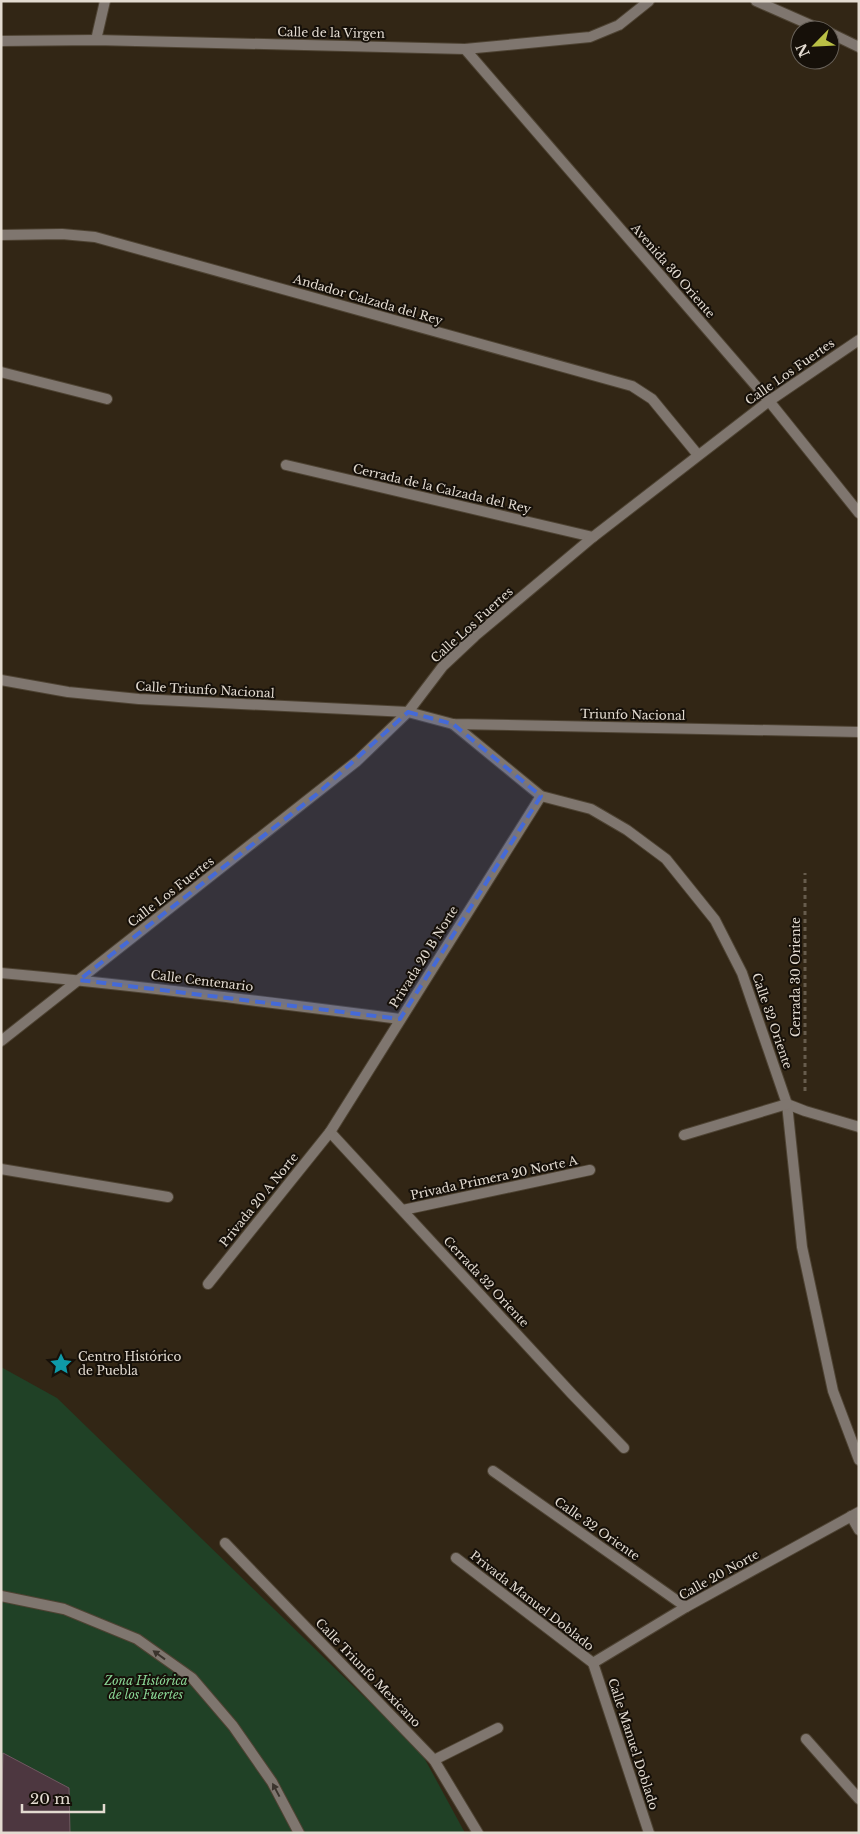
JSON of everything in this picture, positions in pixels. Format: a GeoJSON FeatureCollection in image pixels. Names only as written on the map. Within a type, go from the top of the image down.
{"type":"FeatureCollection","features":[{"type":"Feature","properties":{"kind":"street"},"geometry":{"type":"LineString","coordinates":[[96,40],[104,1]]}},
{"type":"Feature","properties":{"kind":"street","name":"Calle de la Virgen"},"geometry":{"type":"LineString","coordinates":[[1,41],[96,40],[465,49],[590,37],[619,25],[649,1]]}},
{"type":"Feature","properties":{"kind":"street"},"geometry":{"type":"LineString","coordinates":[[756,1],[778,6],[804,20]]}},
{"type":"Feature","properties":{"kind":"street"},"geometry":{"type":"LineString","coordinates":[[840,38],[859,47]]}},
{"type":"Feature","properties":{"kind":"street","name":"Avenida 30 Oriente"},"geometry":{"type":"LineString","coordinates":[[465,49],[769,401],[859,513]]}},
{"type":"Feature","properties":{"kind":"street","name":"Andador Calzada del Rey"},"geometry":{"type":"LineString","coordinates":[[1,235],[62,234],[95,237],[632,386],[652,399],[698,455]]}},
{"type":"Feature","properties":{"kind":"street","name":"Calle Los Fuertes"},"geometry":{"type":"LineString","coordinates":[[1,1041],[357,761],[408,712],[442,666],[593,537],[769,401],[859,340]]}},
{"type":"Feature","properties":{"kind":"street"},"geometry":{"type":"LineString","coordinates":[[1,372],[107,399]]}},
{"type":"Feature","properties":{"kind":"street","name":"Cerrada de la Calzada del Rey"},"geometry":{"type":"LineString","coordinates":[[286,465],[593,537]]}},
{"type":"Feature","properties":{"kind":"street","name":"Calle Triunfo Nacional"},"geometry":{"type":"LineString","coordinates":[[1,680],[68,692],[139,699],[408,712]]}},
{"type":"Feature","properties":{"kind":"street","name":"Triunfo Nacional"},"geometry":{"type":"LineString","coordinates":[[408,712],[453,724],[859,732]]}},
{"type":"Feature","properties":{"kind":"street","name":"Calle 32 Oriente"},"geometry":{"type":"LineString","coordinates":[[453,724],[541,796],[592,809],[628,830],[666,859],[715,920],[742,974],[787,1104],[802,1247],[833,1391],[859,1460]]}},
{"type":"Feature","properties":{"kind":"street","name":"Privada 20 B Norte"},"geometry":{"type":"LineString","coordinates":[[330,1132],[541,796]]}},
{"type":"Feature","properties":{"kind":"street","name":"Calle Centenario"},"geometry":{"type":"LineString","coordinates":[[1,972],[238,998],[400,1019]]}},
{"type":"Feature","properties":{"kind":"street"},"geometry":{"type":"LineString","coordinates":[[684,1135],[787,1104],[859,1128]]}},
{"type":"Feature","properties":{"kind":"street","name":"Cerrada 32 Oriente"},"geometry":{"type":"LineString","coordinates":[[330,1132],[624,1448]]}},
{"type":"Feature","properties":{"kind":"street","name":"Privada 20 A Norte"},"geometry":{"type":"LineString","coordinates":[[208,1284],[330,1132]]}},
{"type":"Feature","properties":{"kind":"street"},"geometry":{"type":"LineString","coordinates":[[1,1169],[168,1197]]}},
{"type":"Feature","properties":{"kind":"street","name":"Privada Primera 20 Norte A"},"geometry":{"type":"LineString","coordinates":[[403,1210],[590,1170]]}},
{"type":"Feature","properties":{"kind":"street","name":"Calle 32 Oriente"},"geometry":{"type":"LineString","coordinates":[[493,1471],[686,1607]]}},
{"type":"Feature","properties":{"kind":"street"},"geometry":{"type":"LineString","coordinates":[[855,1514],[859,1530]]}},
{"type":"Feature","properties":{"kind":"street","name":"Calle 20 Norte"},"geometry":{"type":"LineString","coordinates":[[592,1663],[686,1607],[855,1514]]}},
{"type":"Feature","properties":{"kind":"street","name":"Calle Triunfo Mexicano"},"geometry":{"type":"LineString","coordinates":[[225,1543],[434,1760],[478,1833]]}},
{"type":"Feature","properties":{"kind":"street","name":"Privada Manuel Doblado"},"geometry":{"type":"LineString","coordinates":[[456,1558],[592,1663]]}},
{"type":"Feature","properties":{"kind":"street"},"geometry":{"type":"LineString","coordinates":[[1,1596],[64,1609],[138,1639],[192,1678],[233,1726],[261,1766],[272,1782],[299,1833]]}},
{"type":"Feature","properties":{"kind":"street","name":"Calle Manuel Doblado"},"geometry":{"type":"LineString","coordinates":[[592,1663],[649,1833]]}},
{"type":"Feature","properties":{"kind":"street"},"geometry":{"type":"LineString","coordinates":[[434,1760],[498,1728]]}},
{"type":"Feature","properties":{"kind":"street"},"geometry":{"type":"LineString","coordinates":[[806,1739],[859,1799]]}},
{"type":"Feature","properties":{"kind":"path","name":"Cerrada 30 Oriente"},"geometry":{"type":"LineString","coordinates":[[805,873],[805,1111]]}},
{"type":"Feature","properties":{"kind":"highlighted area"},"geometry":{"type":"Polygon","coordinates":[[[408,712],[453,724],[541,796],[400,1019],[79,980],[317,794],[408,712]]]}},
{"type":"Feature","properties":{"kind":"green space","name":"Zona Histórica de los Fuertes"},"geometry":{"type":"Polygon","coordinates":[[[1,1367],[57,1398],[421,1752],[465,1833],[1,1833],[1,1367]]]}},
{"type":"Feature","properties":{"kind":"building"},"geometry":{"type":"Polygon","coordinates":[[[3,1753],[69,1788],[70,1833],[1,1833],[3,1753]]]}},
{"type":"Feature","properties":{"kind":"place","name":"Centro Histórico de Puebla"},"geometry":{"type":"Point","coordinates":[61,1364]}}]}
